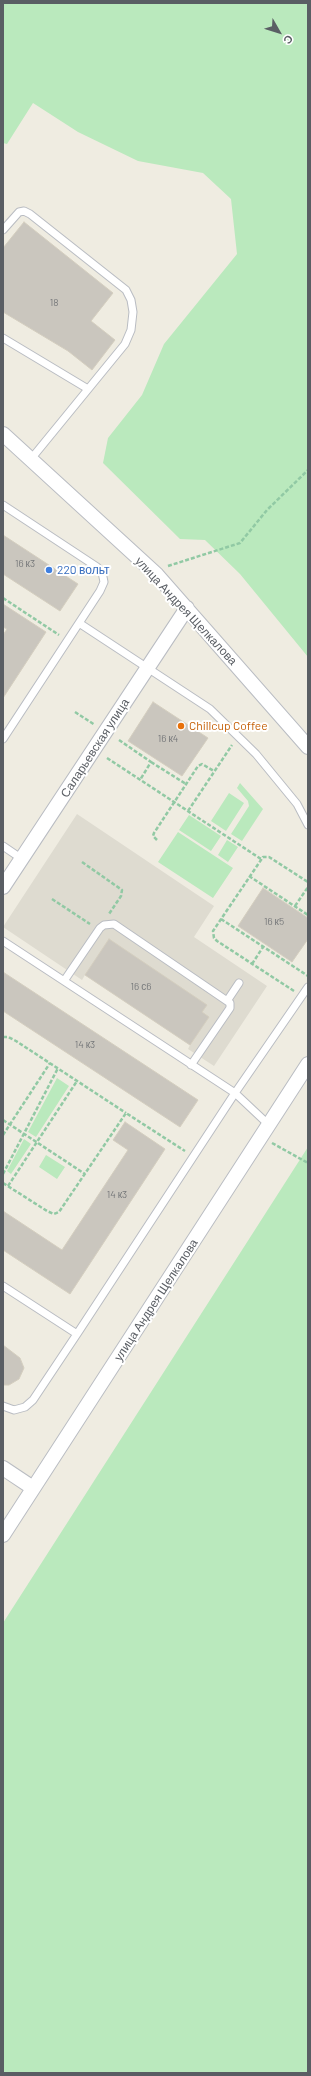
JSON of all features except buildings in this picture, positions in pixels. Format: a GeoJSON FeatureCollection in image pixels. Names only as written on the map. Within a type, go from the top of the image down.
{"type":"FeatureCollection","features":[{"type":"Feature","properties":{"kind":"street","name":"улица Андрея Щелкалова"},"geometry":{"type":"LineString","coordinates":[[3,434],[157,576],[187,608],[308,747]]}},
{"type":"Feature","properties":{"kind":"street","name":"Саларьевская улица"},"geometry":{"type":"LineString","coordinates":[[3,887],[187,608]]}},
{"type":"Feature","properties":{"kind":"street","name":"улица Андрея Щелкалова"},"geometry":{"type":"LineString","coordinates":[[3,1535],[308,1064]]}},
{"type":"Feature","properties":{"kind":"street"},"geometry":{"type":"LineString","coordinates":[[3,1468],[33,1488]]}},
{"type":"Feature","properties":{"kind":"lane"},"geometry":{"type":"LineString","coordinates":[[3,230],[19,212],[24,211],[30,214],[126,290],[131,300],[133,312],[131,330],[125,344],[31,459]]}},
{"type":"Feature","properties":{"kind":"lane"},"geometry":{"type":"LineString","coordinates":[[3,338],[88,389]]}},
{"type":"Feature","properties":{"kind":"lane"},"geometry":{"type":"LineString","coordinates":[[3,505],[97,567],[102,572],[104,582],[79,624],[3,739]]}},
{"type":"Feature","properties":{"kind":"lane"},"geometry":{"type":"LineString","coordinates":[[79,624],[210,709],[238,735],[297,804],[308,825]]}},
{"type":"Feature","properties":{"kind":"lane"},"geometry":{"type":"LineString","coordinates":[[3,846],[22,859]]}},
{"type":"Feature","properties":{"kind":"lane"},"geometry":{"type":"LineString","coordinates":[[64,981],[99,929],[104,925],[114,924],[227,1001],[230,1008],[191,1064]]}},
{"type":"Feature","properties":{"kind":"lane"},"geometry":{"type":"LineString","coordinates":[[3,941],[235,1093],[265,1131]]}},
{"type":"Feature","properties":{"kind":"lane"},"geometry":{"type":"LineString","coordinates":[[227,1001],[240,983]]}},
{"type":"Feature","properties":{"kind":"lane"},"geometry":{"type":"LineString","coordinates":[[3,1406],[14,1410],[25,1407],[33,1400],[235,1093],[308,987]]}},
{"type":"Feature","properties":{"kind":"lane"},"geometry":{"type":"LineString","coordinates":[[3,1286],[77,1334]]}},
{"type":"Feature","properties":{"kind":"path"},"geometry":{"type":"LineString","coordinates":[[165,567],[240,543],[267,510],[308,470]]}},
{"type":"Feature","properties":{"kind":"path"},"geometry":{"type":"LineString","coordinates":[[3,598],[49,628]]}},
{"type":"Feature","properties":{"kind":"path"},"geometry":{"type":"LineString","coordinates":[[75,712],[106,732]]}},
{"type":"Feature","properties":{"kind":"path"},"geometry":{"type":"LineString","coordinates":[[188,811],[238,735]]}},
{"type":"Feature","properties":{"kind":"path"},"geometry":{"type":"LineString","coordinates":[[118,740],[186,784]]}},
{"type":"Feature","properties":{"kind":"path"},"geometry":{"type":"LineString","coordinates":[[107,758],[261,859]]}},
{"type":"Feature","properties":{"kind":"path"},"geometry":{"type":"LineString","coordinates":[[140,780],[151,762]]}},
{"type":"Feature","properties":{"kind":"path"},"geometry":{"type":"LineString","coordinates":[[157,840],[153,835],[200,764],[204,764],[214,771]]}},
{"type":"Feature","properties":{"kind":"path"},"geometry":{"type":"LineString","coordinates":[[302,997],[214,938],[213,931],[261,859],[269,857],[308,882]]}},
{"type":"Feature","properties":{"kind":"path"},"geometry":{"type":"LineString","coordinates":[[52,900],[99,929],[121,896],[122,890],[82,862]]}},
{"type":"Feature","properties":{"kind":"path"},"geometry":{"type":"LineString","coordinates":[[249,876],[308,915]]}},
{"type":"Feature","properties":{"kind":"path"},"geometry":{"type":"LineString","coordinates":[[295,906],[308,886]]}},
{"type":"Feature","properties":{"kind":"path"},"geometry":{"type":"LineString","coordinates":[[221,919],[308,976]]}},
{"type":"Feature","properties":{"kind":"path"},"geometry":{"type":"LineString","coordinates":[[252,964],[263,947]]}},
{"type":"Feature","properties":{"kind":"path"},"geometry":{"type":"LineString","coordinates":[[3,1037],[8,1037],[16,1041],[193,1157]]}},
{"type":"Feature","properties":{"kind":"path"},"geometry":{"type":"LineString","coordinates":[[3,1135],[50,1063]]}},
{"type":"Feature","properties":{"kind":"path"},"geometry":{"type":"LineString","coordinates":[[3,1174],[58,1068]]}},
{"type":"Feature","properties":{"kind":"path"},"geometry":{"type":"LineString","coordinates":[[8,1186],[77,1081]]}},
{"type":"Feature","properties":{"kind":"path"},"geometry":{"type":"LineString","coordinates":[[3,1183],[54,1214],[63,1208],[126,1113]]}},
{"type":"Feature","properties":{"kind":"path"},"geometry":{"type":"LineString","coordinates":[[3,1120],[85,1174]]}},
{"type":"Feature","properties":{"kind":"path"},"geometry":{"type":"LineString","coordinates":[[265,1131],[308,1163]]}},
{"type":"Feature","properties":{"kind":"shaded area"},"geometry":{"type":"Polygon","coordinates":[[[77,814],[214,906],[194,937],[267,986],[214,1066],[188,1049],[190,1045],[85,975],[82,980],[3,927],[77,814]]]}},
{"type":"Feature","properties":{"kind":"green space"},"geometry":{"type":"Polygon","coordinates":[[[3,3],[308,3],[308,657],[240,574],[205,540],[180,539],[103,463],[108,438],[142,395],[164,344],[237,254],[231,199],[203,173],[138,161],[78,132],[33,103],[7,144],[3,143],[3,3]]]}},
{"type":"Feature","properties":{"kind":"green space"},"geometry":{"type":"Polygon","coordinates":[[[240,783],[263,809],[242,841],[231,834],[249,806],[248,801],[237,788],[240,783]]]}},
{"type":"Feature","properties":{"kind":"green space"},"geometry":{"type":"Polygon","coordinates":[[[229,793],[244,803],[226,831],[211,821],[229,793]]]}},
{"type":"Feature","properties":{"kind":"green space"},"geometry":{"type":"Polygon","coordinates":[[[189,815],[221,836],[211,851],[179,830],[189,815]]]}},
{"type":"Feature","properties":{"kind":"green space"},"geometry":{"type":"Polygon","coordinates":[[[178,832],[233,868],[213,898],[158,862],[178,832]]]}},
{"type":"Feature","properties":{"kind":"green space"},"geometry":{"type":"Polygon","coordinates":[[[227,840],[238,847],[228,862],[218,855],[227,840]]]}},
{"type":"Feature","properties":{"kind":"green space"},"geometry":{"type":"Polygon","coordinates":[[[57,1078],[69,1086],[36,1137],[28,1132],[57,1078]]]}},
{"type":"Feature","properties":{"kind":"green space"},"geometry":{"type":"Polygon","coordinates":[[[24,1139],[31,1144],[11,1174],[7,1171],[24,1139]]]}},
{"type":"Feature","properties":{"kind":"green space"},"geometry":{"type":"Polygon","coordinates":[[[308,1147],[308,2073],[3,2073],[3,1623],[308,1147]]]}},
{"type":"Feature","properties":{"kind":"green space"},"geometry":{"type":"Polygon","coordinates":[[[46,1155],[65,1167],[57,1179],[39,1167],[46,1155]]]}},
{"type":"Feature","properties":{"kind":"place","name":"220 вольт"},"geometry":{"type":"Point","coordinates":[49,570]}},
{"type":"Feature","properties":{"kind":"place","name":"Chillcup Coffee"},"geometry":{"type":"Point","coordinates":[181,726]}}]}
